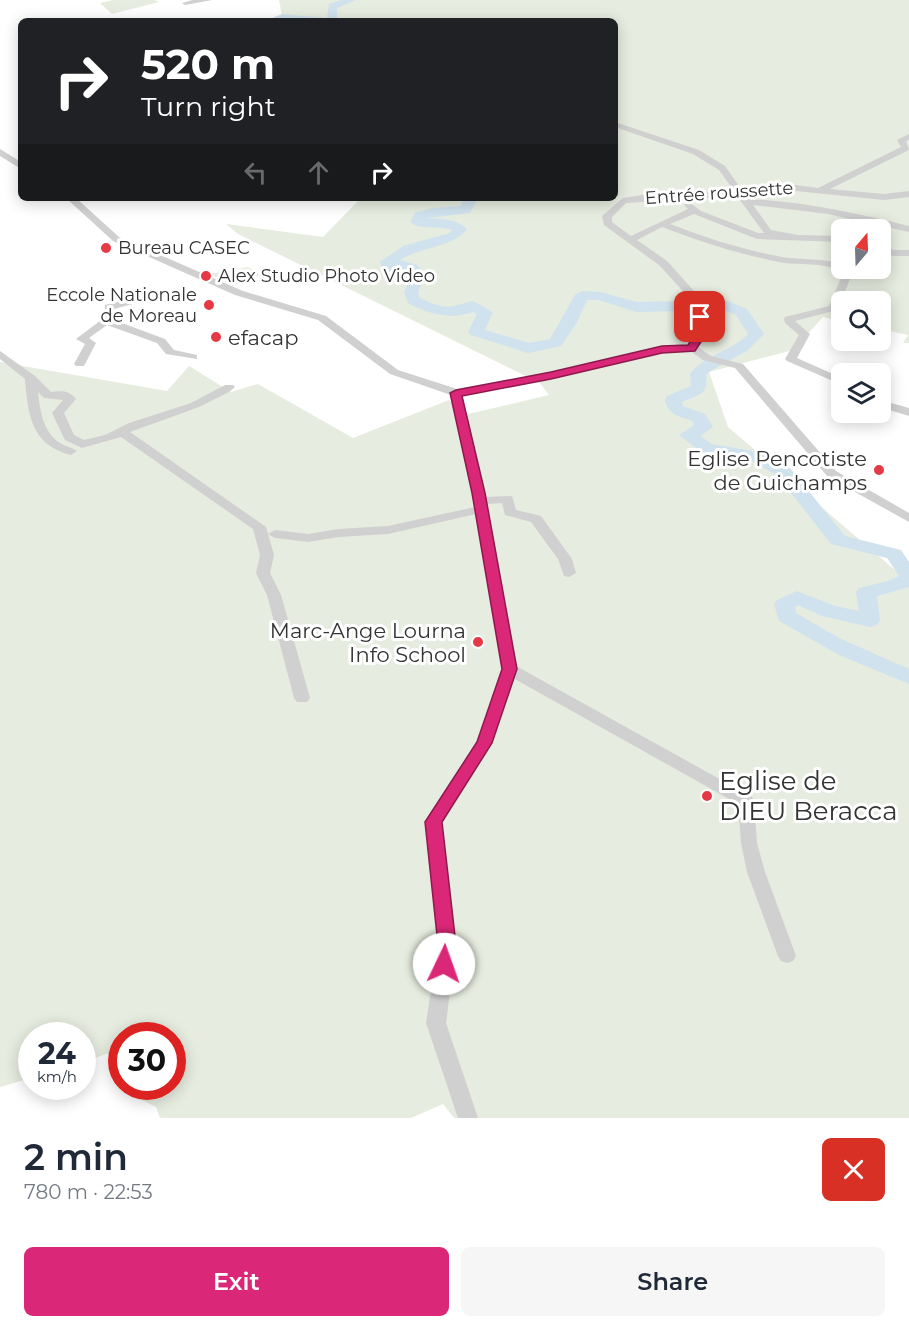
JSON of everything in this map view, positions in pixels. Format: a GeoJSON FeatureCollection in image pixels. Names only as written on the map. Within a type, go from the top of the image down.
{"type":"FeatureCollection","features":[{"type":"Feature","properties":{"kind":"street"},"geometry":{"type":"LineString","coordinates":[[185,3],[209,0]]}},
{"type":"Feature","properties":{"kind":"street"},"geometry":{"type":"LineString","coordinates":[[618,125],[696,152],[722,168],[768,232],[794,237]]}},
{"type":"Feature","properties":{"kind":"street"},"geometry":{"type":"LineString","coordinates":[[820,190],[906,148],[901,140],[909,136]]}},
{"type":"Feature","properties":{"kind":"street"},"geometry":{"type":"LineString","coordinates":[[0,152],[18,164]]}},
{"type":"Feature","properties":{"kind":"street","name":"Entrée roussette"},"geometry":{"type":"LineString","coordinates":[[692,348],[704,328],[696,305],[699,302],[663,263],[607,223],[607,216],[623,201],[677,197],[742,197],[796,188],[884,197],[909,194]]}},
{"type":"Feature","properties":{"kind":"street"},"geometry":{"type":"LineString","coordinates":[[677,197],[695,210],[757,236],[831,239]]}},
{"type":"Feature","properties":{"kind":"street"},"geometry":{"type":"LineString","coordinates":[[742,197],[851,215],[909,229]]}},
{"type":"Feature","properties":{"kind":"street"},"geometry":{"type":"LineString","coordinates":[[73,201],[116,239],[239,292],[322,318],[394,372],[456,393],[662,350],[692,348],[708,358],[739,366],[780,417],[832,474],[909,518]]}},
{"type":"Feature","properties":{"kind":"street"},"geometry":{"type":"LineString","coordinates":[[630,240],[695,210]]}},
{"type":"Feature","properties":{"kind":"street"},"geometry":{"type":"LineString","coordinates":[[662,224],[689,236],[780,260],[831,264]]}},
{"type":"Feature","properties":{"kind":"street"},"geometry":{"type":"LineString","coordinates":[[891,252],[909,253]]}},
{"type":"Feature","properties":{"kind":"street"},"geometry":{"type":"LineString","coordinates":[[831,377],[791,358],[805,334],[789,320],[833,308],[845,279]]}},
{"type":"Feature","properties":{"kind":"street"},"geometry":{"type":"LineString","coordinates":[[80,364],[91,343],[81,339],[110,318],[109,307],[147,297]]}},
{"type":"Feature","properties":{"kind":"street"},"geometry":{"type":"LineString","coordinates":[[107,321],[161,341],[170,352],[193,357]]}},
{"type":"Feature","properties":{"kind":"street"},"geometry":{"type":"LineString","coordinates":[[0,354],[31,378],[48,396],[63,394],[69,399],[58,413],[69,437],[82,444],[109,438],[195,405],[201,399],[223,392],[229,387]]}},
{"type":"Feature","properties":{"kind":"street"},"geometry":{"type":"LineString","coordinates":[[31,378],[34,415],[48,439],[58,449],[71,451]]}},
{"type":"Feature","properties":{"kind":"street"},"geometry":{"type":"LineString","coordinates":[[456,393],[480,505],[509,669],[484,743],[433,822],[447,945],[436,1023],[468,1118]]}},
{"type":"Feature","properties":{"kind":"street"},"geometry":{"type":"LineString","coordinates":[[891,406],[909,412]]}},
{"type":"Feature","properties":{"kind":"street"},"geometry":{"type":"LineString","coordinates":[[122,432],[259,527],[267,555],[263,573],[273,594],[302,698]]}},
{"type":"Feature","properties":{"kind":"street"},"geometry":{"type":"LineString","coordinates":[[275,534],[308,538],[339,533],[388,530],[507,499],[510,512],[536,519],[565,559],[569,573]]}},
{"type":"Feature","properties":{"kind":"street"},"geometry":{"type":"LineString","coordinates":[[509,669],[746,801],[749,843],[756,872],[787,957]]}},
{"type":"Feature","properties":{"kind":"shaded area"},"geometry":{"type":"Polygon","coordinates":[[[114,0],[159,2],[112,14],[100,3],[114,0]]]}},
{"type":"Feature","properties":{"kind":"shaded area"},"geometry":{"type":"Polygon","coordinates":[[[279,0],[909,0],[909,343],[903,343],[908,335],[891,331],[891,291],[831,291],[831,319],[823,317],[793,350],[709,372],[728,427],[909,582],[909,1118],[454,1118],[443,1104],[411,1118],[160,1118],[156,1107],[142,1100],[186,1100],[186,1022],[108,1022],[108,1053],[96,1058],[96,1022],[18,1022],[18,1082],[0,1087],[0,362],[167,391],[189,366],[231,392],[258,384],[353,438],[449,400],[464,415],[549,395],[540,383],[238,234],[226,224],[323,237],[358,201],[618,201],[618,18],[282,18],[279,0]]]}},
{"type":"Feature","properties":{"kind":"shaded area"},"geometry":{"type":"Polygon","coordinates":[[[248,267],[261,275],[233,286],[210,274],[248,267]]]}},
{"type":"Feature","properties":{"kind":"waterway"},"geometry":{"type":"LineString","coordinates":[[332,18],[332,6],[351,0]]}},
{"type":"Feature","properties":{"kind":"waterway"},"geometry":{"type":"LineString","coordinates":[[279,18],[294,18]]}},
{"type":"Feature","properties":{"kind":"waterway"},"geometry":{"type":"LineString","coordinates":[[470,201],[465,210],[432,212],[420,216],[417,222],[449,224],[460,229],[455,236],[408,249],[387,262],[388,268],[404,265],[418,274],[411,293],[414,301],[443,312],[457,312],[473,306],[485,312],[476,332],[528,348],[555,343],[568,324],[582,295],[600,296],[636,307],[725,305],[742,312],[756,334],[742,347],[704,368],[698,374],[699,388],[673,400],[675,409],[699,418],[704,427],[688,435],[707,448],[757,457],[784,472],[838,540],[894,554],[909,576]]}},
{"type":"Feature","properties":{"kind":"waterway"},"geometry":{"type":"LineString","coordinates":[[909,579],[894,586],[866,592],[870,620],[829,611],[797,597],[784,604],[786,616],[817,635],[909,677]]}},
{"type":"Feature","properties":{"kind":"place","name":"Bureau CASEC"},"geometry":{"type":"Point","coordinates":[106,248]}},
{"type":"Feature","properties":{"kind":"place","name":"Alex Studio Photo Video"},"geometry":{"type":"Point","coordinates":[206,276]}},
{"type":"Feature","properties":{"kind":"place","name":"Eccole Nationale de Moreau"},"geometry":{"type":"Point","coordinates":[209,305]}},
{"type":"Feature","properties":{"kind":"place","name":"efacap"},"geometry":{"type":"Point","coordinates":[216,337]}},
{"type":"Feature","properties":{"kind":"place","name":"Eglise Pencotiste de Guichamps"},"geometry":{"type":"Point","coordinates":[879,470]}},
{"type":"Feature","properties":{"kind":"place","name":"Marc-Ange Lourna Info School"},"geometry":{"type":"Point","coordinates":[478,642]}},
{"type":"Feature","properties":{"kind":"place","name":"Eglise de DIEU Beracca"},"geometry":{"type":"Point","coordinates":[707,796]}},
{"type":"Feature","properties":{"kind":"route"},"geometry":{"type":"LineString","coordinates":[[444,964],[447,945],[433,822],[484,743],[509,669],[478,493],[456,393],[662,350],[692,348],[704,328],[700,317]]}}]}
